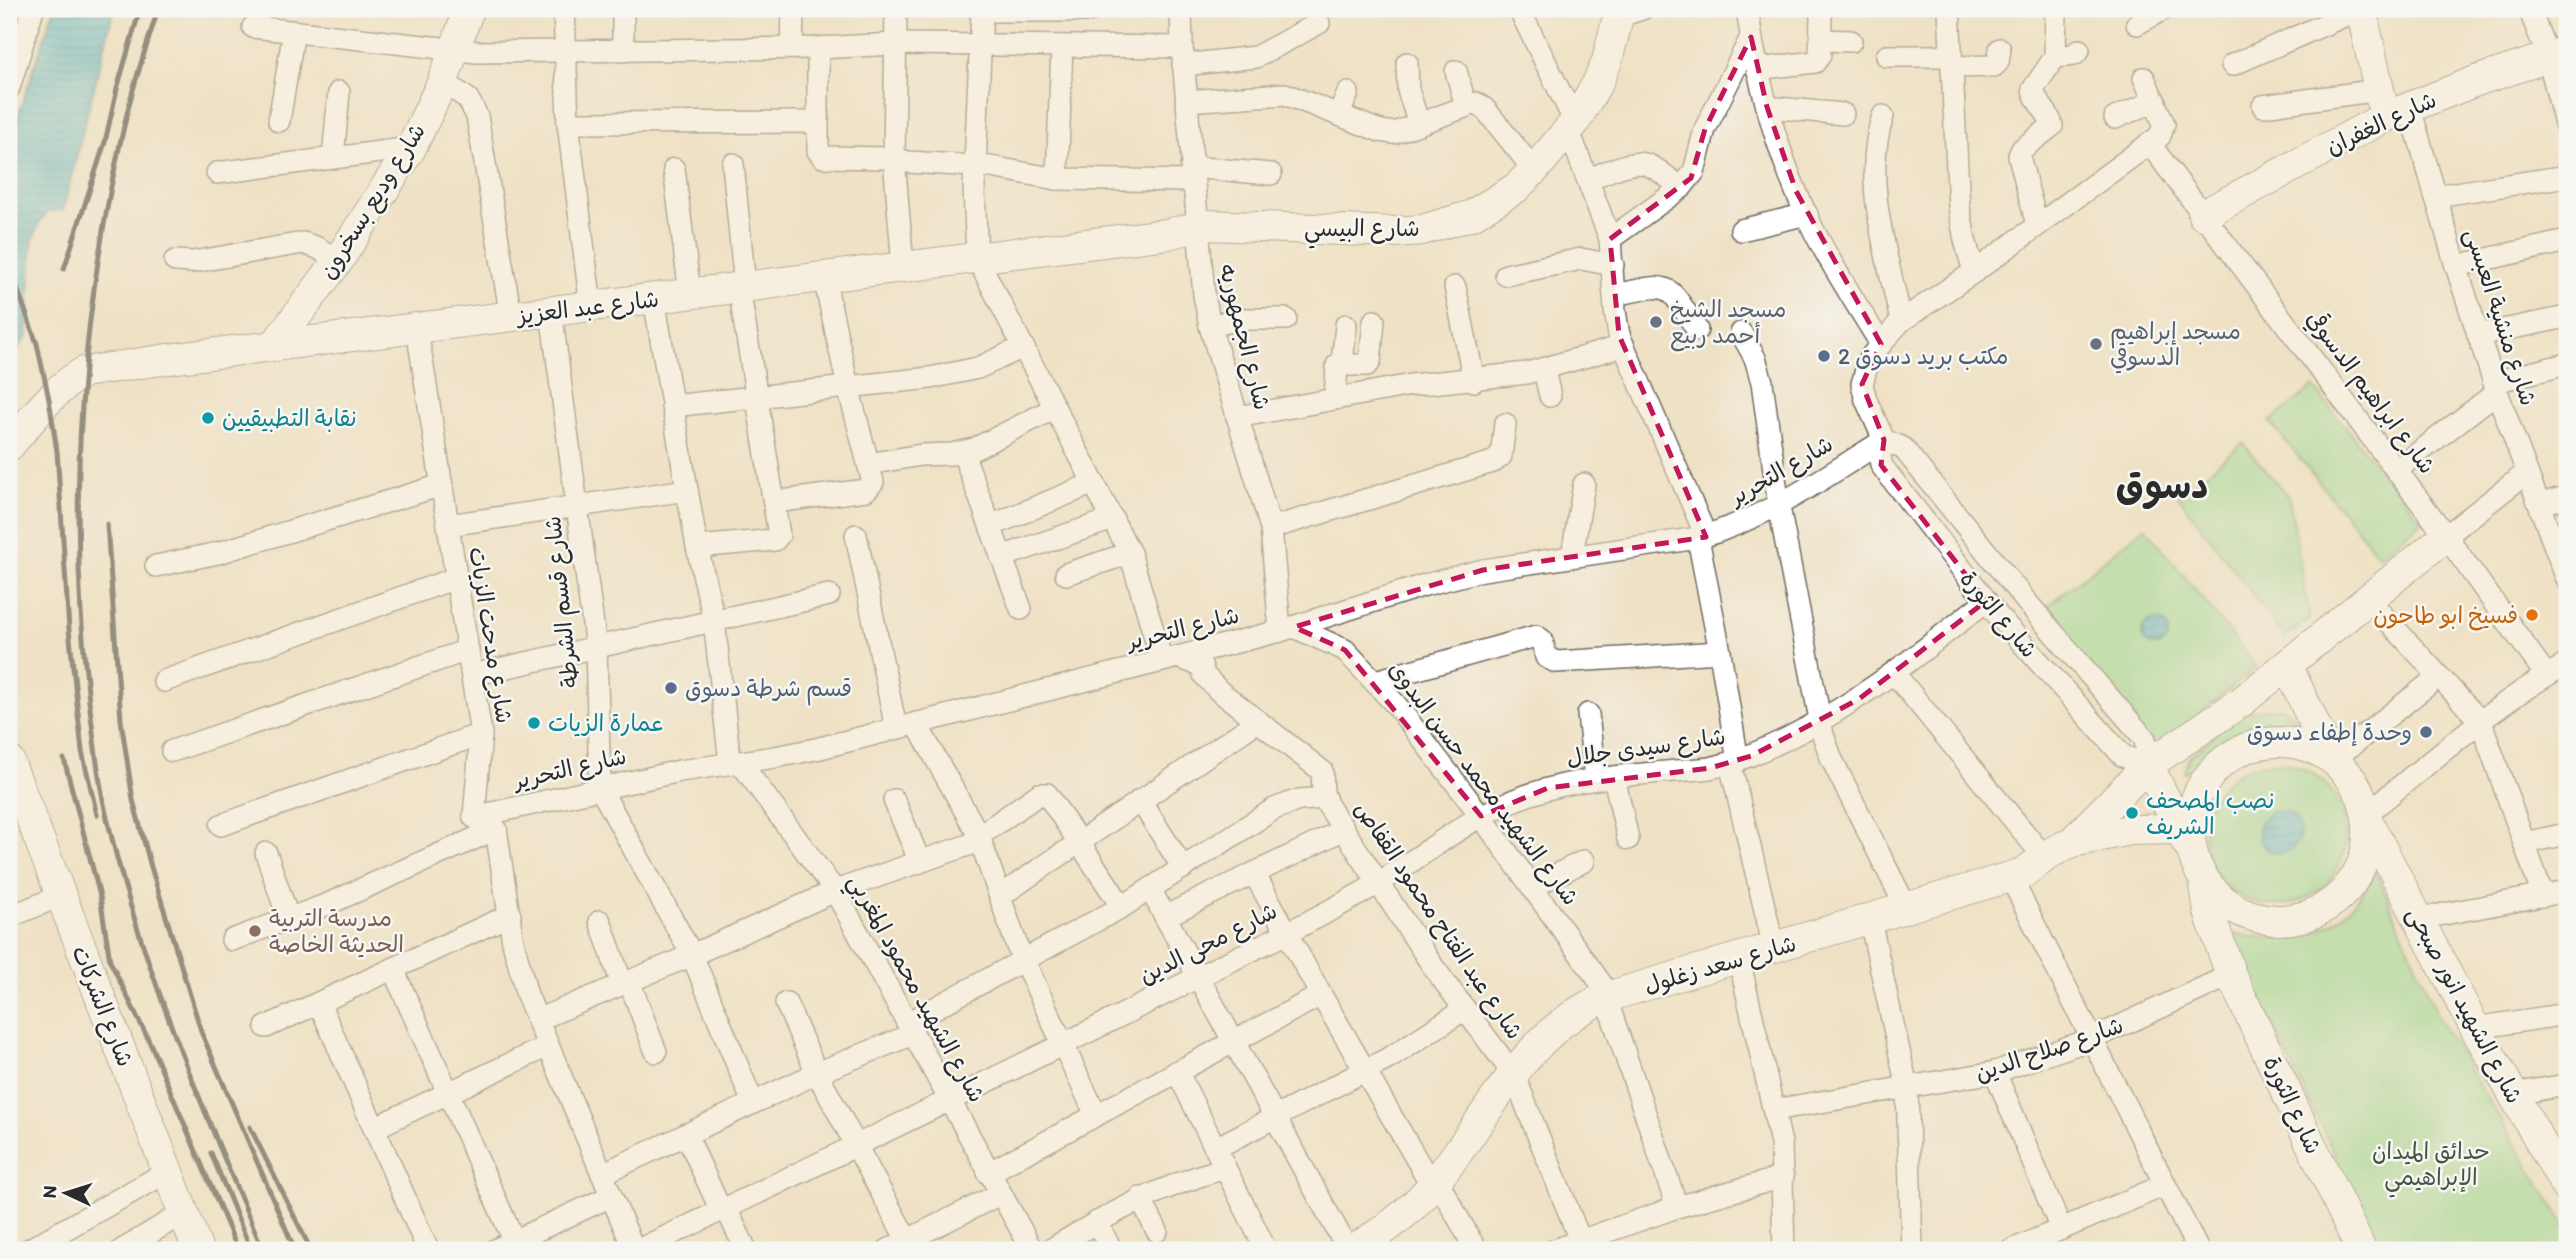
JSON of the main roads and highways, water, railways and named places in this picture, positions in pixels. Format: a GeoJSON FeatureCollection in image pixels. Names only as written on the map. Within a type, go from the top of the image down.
{"type":"FeatureCollection","features":[{"type":"Feature","properties":{"kind":"water"},"geometry":{"type":"Polygon","coordinates":[[[54,9],[114,9],[63,210],[48,212],[39,223],[32,243],[27,337],[9,359],[9,142],[54,9]]]}},
{"type":"Feature","properties":{"kind":"water"},"geometry":{"type":"Polygon","coordinates":[[[2155,620],[2164,624],[2168,633],[2164,642],[2155,646],[2146,642],[2142,633],[2146,624],[2155,620]]]}},
{"type":"Feature","properties":{"kind":"water"},"geometry":{"type":"Polygon","coordinates":[[[2279,811],[2294,817],[2300,832],[2294,847],[2279,853],[2264,847],[2258,832],[2264,817],[2279,811]]]}},
{"type":"Feature","properties":{"kind":"railway"},"geometry":{"type":"LineString","coordinates":[[64,269],[105,142],[140,9]]}},
{"type":"Feature","properties":{"kind":"railway"},"geometry":{"type":"LineString","coordinates":[[158,9],[130,101],[113,175],[90,324],[82,399],[79,475],[82,626],[100,782],[135,922],[174,1033],[263,1250]]}},
{"type":"Feature","properties":{"kind":"railway"},"geometry":{"type":"LineString","coordinates":[[9,265],[37,344],[49,399],[57,451],[69,629],[82,751],[97,815]]}},
{"type":"Feature","properties":{"kind":"railway"},"geometry":{"type":"LineString","coordinates":[[107,524],[121,720],[133,800],[202,1034],[295,1250]]}},
{"type":"Feature","properties":{"kind":"railway"},"geometry":{"type":"LineString","coordinates":[[64,759],[100,896],[110,961],[150,1043],[238,1250]]}},
{"type":"Feature","properties":{"kind":"railway"},"geometry":{"type":"LineString","coordinates":[[250,1127],[311,1250]]}},
{"type":"Feature","properties":{"kind":"railway"},"geometry":{"type":"LineString","coordinates":[[211,1153],[251,1250]]}},
{"type":"Feature","properties":{"kind":"place","name":"مسجد الشيخ أحمد ربيع"},"geometry":{"type":"Point","coordinates":[1656,322]}},
{"type":"Feature","properties":{"kind":"place","name":"مسجد إبراهيم الدسوقي"},"geometry":{"type":"Point","coordinates":[2096,344]}},
{"type":"Feature","properties":{"kind":"place","name":"مكتب بريد دسوق 2"},"geometry":{"type":"Point","coordinates":[1824,356]}},
{"type":"Feature","properties":{"kind":"place","name":"نقابة التطبيقيين"},"geometry":{"type":"Point","coordinates":[208,418]}},
{"type":"Feature","properties":{"kind":"place","name":"فسيخ ابو طاحون"},"geometry":{"type":"Point","coordinates":[2532,615]}},
{"type":"Feature","properties":{"kind":"place","name":"قسم شرطة دسوق"},"geometry":{"type":"Point","coordinates":[671,688]}},
{"type":"Feature","properties":{"kind":"place","name":"عمارة الزيات"},"geometry":{"type":"Point","coordinates":[534,723]}},
{"type":"Feature","properties":{"kind":"place","name":"وحدة إطفاء دسوق"},"geometry":{"type":"Point","coordinates":[2426,732]}},
{"type":"Feature","properties":{"kind":"place","name":"نصب المصحف الشريف"},"geometry":{"type":"Point","coordinates":[2132,813]}},
{"type":"Feature","properties":{"kind":"place","name":"مدرسة التربية الحديثة الخاصة"},"geometry":{"type":"Point","coordinates":[255,931]}},
{"type":"Feature","properties":{"kind":"district","name":"دسوق"},"geometry":{"type":"Point","coordinates":[2162,485]}},
{"type":"Feature","properties":{"kind":"park label","name":"حدائق الميدان الإبراهيمي"},"geometry":{"type":"Point","coordinates":[2431,1164]}}]}
